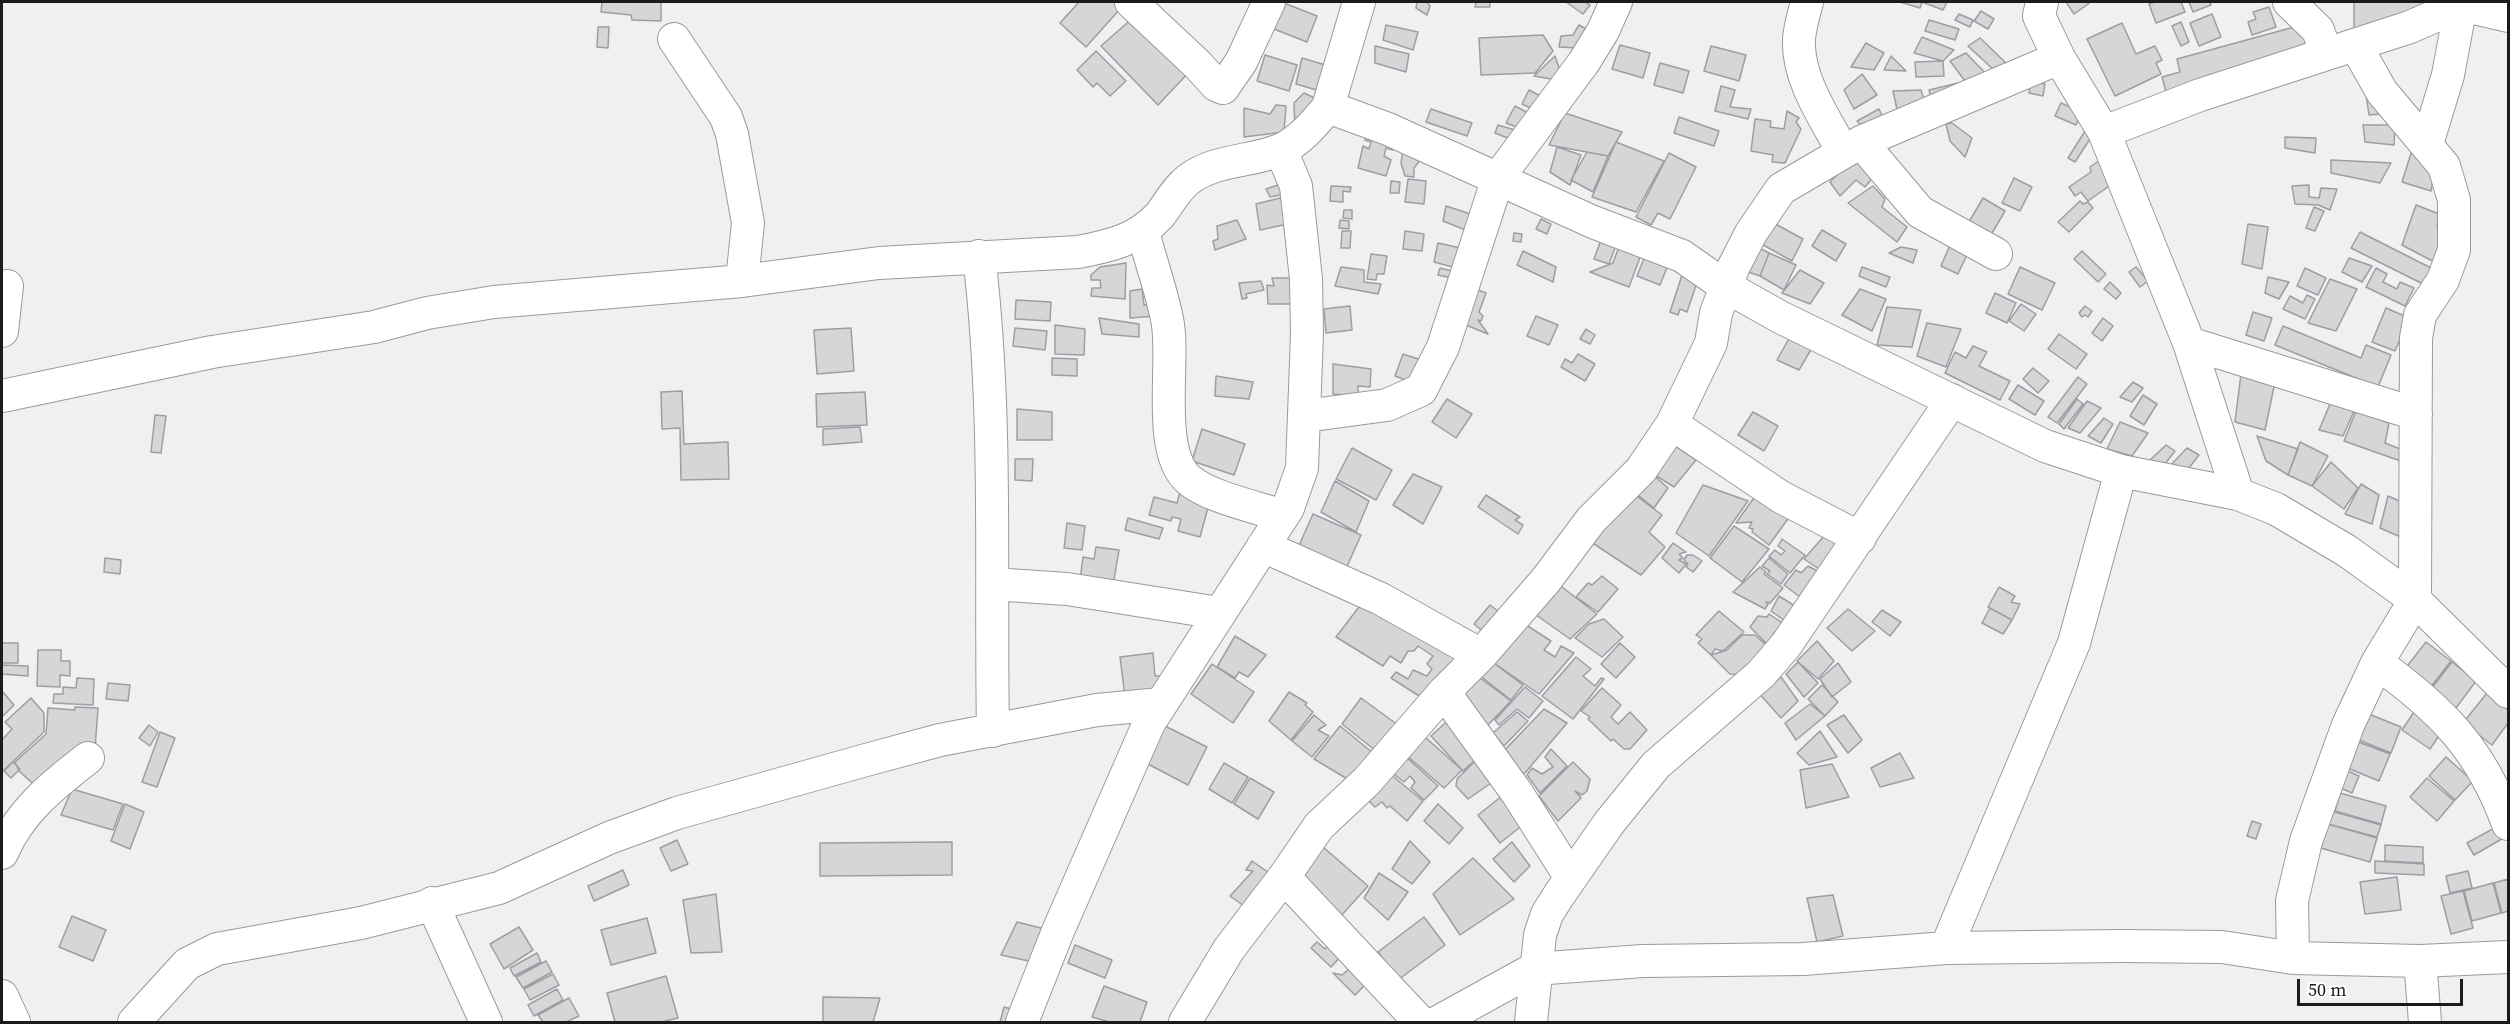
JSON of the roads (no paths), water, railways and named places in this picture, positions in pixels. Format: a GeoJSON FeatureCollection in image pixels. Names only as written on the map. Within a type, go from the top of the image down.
{"type":"FeatureCollection","features":[{"type":"Feature","properties":{"kind":"street"},"geometry":{"type":"LineString","coordinates":[[1131,2],[1216,85],[1223,88],[1241,62],[1269,2]]}},
{"type":"Feature","properties":{"kind":"street"},"geometry":{"type":"LineString","coordinates":[[2,396],[212,352],[374,327],[427,313],[494,302],[742,281],[879,263],[1078,252],[1123,242],[1143,231],[1189,180],[1232,161],[1281,150],[1314,124],[1328,107],[1359,2]]}},
{"type":"Feature","properties":{"kind":"street"},"geometry":{"type":"LineString","coordinates":[[1305,416],[1388,405],[1421,390],[1443,347],[1498,178],[1584,62],[1603,31],[1616,2]]}},
{"type":"Feature","properties":{"kind":"street"},"geometry":{"type":"LineString","coordinates":[[1807,2],[1799,38],[1800,57],[1810,90],[1852,147],[1920,213],[1996,254]]}},
{"type":"Feature","properties":{"kind":"street"},"geometry":{"type":"LineString","coordinates":[[2042,2],[2039,16],[2059,58],[2103,132],[2189,343],[2238,494]]}},
{"type":"Feature","properties":{"kind":"street"},"geometry":{"type":"LineString","coordinates":[[2289,2],[2330,33],[2427,144],[2444,166],[2454,200],[2454,250],[2443,280],[2420,315],[2416,338],[2415,600],[2377,663],[2348,725],[2306,841],[2292,901],[2293,958]]}},
{"type":"Feature","properties":{"kind":"street"},"geometry":{"type":"LineString","coordinates":[[2103,132],[2200,95],[2330,33],[2410,27],[2464,3],[2508,16]]}},
{"type":"Feature","properties":{"kind":"street"},"geometry":{"type":"LineString","coordinates":[[2427,144],[2448,75],[2464,3]]}},
{"type":"Feature","properties":{"kind":"street"},"geometry":{"type":"LineString","coordinates":[[674,39],[726,117],[732,134],[748,223],[742,281]]}},
{"type":"Feature","properties":{"kind":"street"},"geometry":{"type":"LineString","coordinates":[[1185,1023],[1229,949],[1284,877],[1319,826],[1367,781],[1444,692],[1481,655],[1546,580],[1591,520],[1641,470],[1672,424],[1711,343],[1716,313],[1725,286],[1752,233],[1781,189],[1852,147],[2059,58]]}},
{"type":"Feature","properties":{"kind":"street"},"geometry":{"type":"LineString","coordinates":[[1328,107],[1388,129],[1593,222],[1682,256],[1725,286],[1790,322],[2044,446],[2121,471],[2238,494],[2276,509],[2347,551],[2415,600],[2508,693]]}},
{"type":"Feature","properties":{"kind":"street"},"geometry":{"type":"LineString","coordinates":[[1022,1023],[1124,777],[1161,704],[1282,516],[1294,492],[1302,468],[1305,416],[1306,279],[1296,186],[1281,150]]}},
{"type":"Feature","properties":{"kind":"street"},"geometry":{"type":"LineString","coordinates":[[1143,231],[1168,320],[1170,434],[1177,459],[1187,478],[1201,487],[1282,516]]}},
{"type":"Feature","properties":{"kind":"street"},"geometry":{"type":"LineString","coordinates":[[979,256],[985,307],[993,584],[993,731]]}},
{"type":"Feature","properties":{"kind":"street"},"geometry":{"type":"LineString","coordinates":[[2,331],[7,286]]}},
{"type":"Feature","properties":{"kind":"street"},"geometry":{"type":"LineString","coordinates":[[2189,343],[2416,414]]}},
{"type":"Feature","properties":{"kind":"street"},"geometry":{"type":"LineString","coordinates":[[1531,1023],[1534,969],[1540,935],[1547,914],[1571,878],[1609,823],[1656,765],[1761,674],[1786,645],[1952,400]]}},
{"type":"Feature","properties":{"kind":"street"},"geometry":{"type":"LineString","coordinates":[[1672,424],[1781,497],[1860,538]]}},
{"type":"Feature","properties":{"kind":"street"},"geometry":{"type":"LineString","coordinates":[[1946,948],[2074,643],[2121,471]]}},
{"type":"Feature","properties":{"kind":"street"},"geometry":{"type":"LineString","coordinates":[[1263,546],[1381,599],[1481,655]]}},
{"type":"Feature","properties":{"kind":"street"},"geometry":{"type":"LineString","coordinates":[[993,584],[1067,589],[1219,613]]}},
{"type":"Feature","properties":{"kind":"street"},"geometry":{"type":"LineString","coordinates":[[2377,663],[2421,694],[2457,730],[2502,805],[2508,824]]}},
{"type":"Feature","properties":{"kind":"street"},"geometry":{"type":"LineString","coordinates":[[1444,692],[1517,793],[1571,878]]}},
{"type":"Feature","properties":{"kind":"street"},"geometry":{"type":"LineString","coordinates":[[134,1023],[187,964],[217,949],[361,923],[432,903],[499,888],[609,838],[677,813],[887,754],[1097,710],[1161,704]]}},
{"type":"Feature","properties":{"kind":"street"},"geometry":{"type":"LineString","coordinates":[[2,853],[20,818],[57,781],[88,758]]}},
{"type":"Feature","properties":{"kind":"street"},"geometry":{"type":"LineString","coordinates":[[1284,877],[1420,1023]]}},
{"type":"Feature","properties":{"kind":"street"},"geometry":{"type":"LineString","coordinates":[[432,903],[486,1023]]}},
{"type":"Feature","properties":{"kind":"street"},"geometry":{"type":"LineString","coordinates":[[1438,1023],[1534,969],[1643,961],[1803,959],[1946,948],[2222,947],[2293,958],[2420,961],[2508,957]]}},
{"type":"Feature","properties":{"kind":"street"},"geometry":{"type":"LineString","coordinates":[[2420,961],[2426,1023]]}},
{"type":"Feature","properties":{"kind":"street"},"geometry":{"type":"LineString","coordinates":[[2,996],[14,1023]]}}]}
